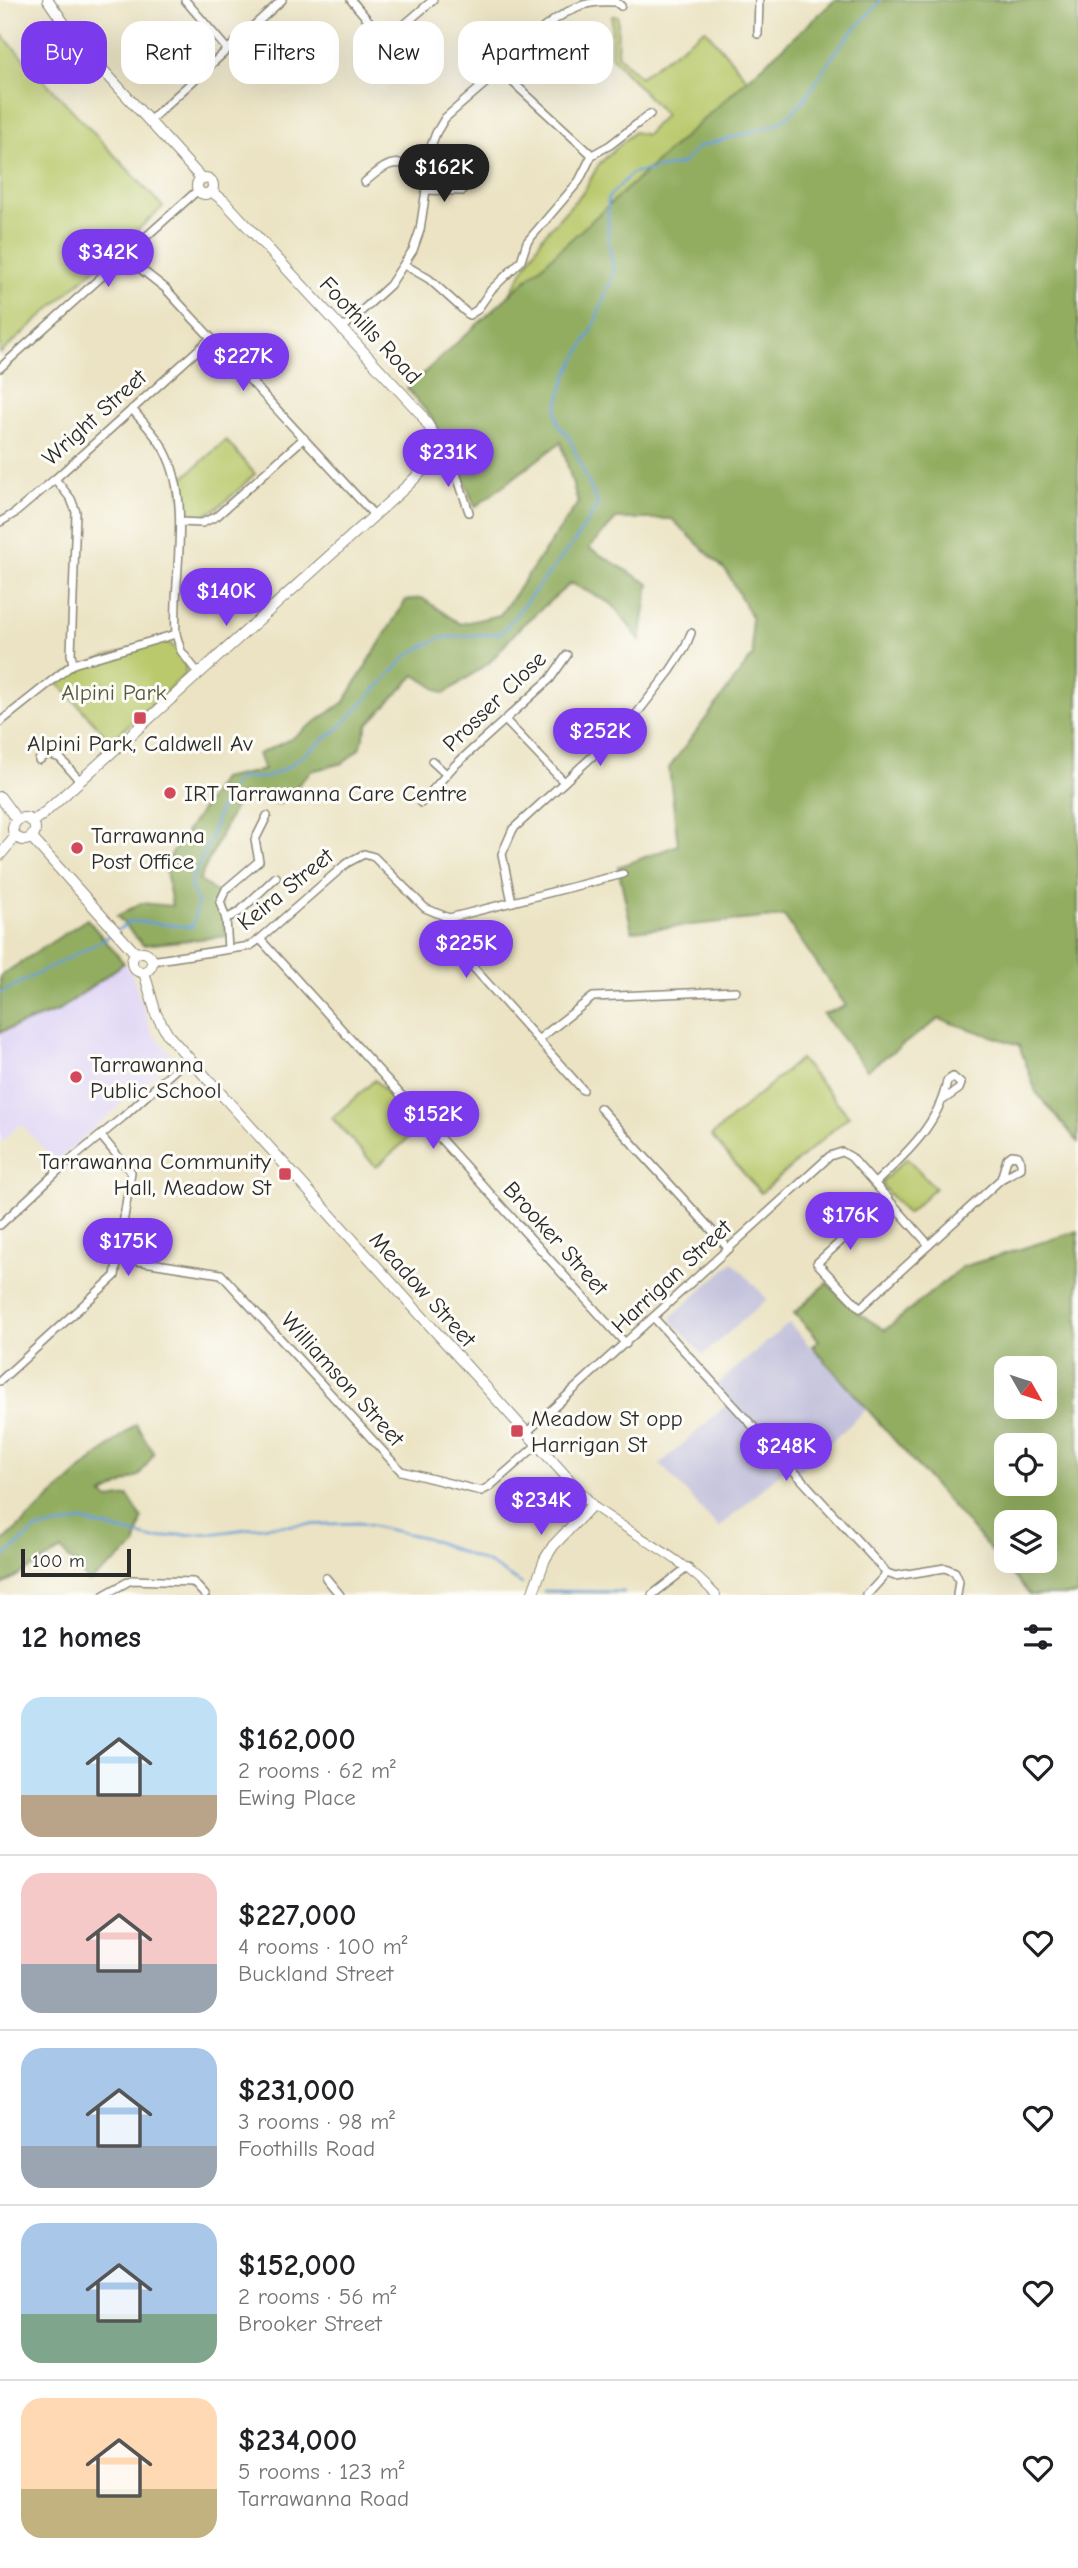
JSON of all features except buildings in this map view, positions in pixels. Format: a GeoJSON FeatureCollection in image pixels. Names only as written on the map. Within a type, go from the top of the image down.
{"type":"FeatureCollection","features":[{"type":"Feature","properties":{"kind":"main road"},"geometry":{"type":"LineString","coordinates":[[48,0],[74,38],[201,178]]}},
{"type":"Feature","properties":{"kind":"main road"},"geometry":{"type":"LineString","coordinates":[[207,177],[212,181],[212,191],[206,194],[198,190],[197,184],[201,178],[207,177]]}},
{"type":"Feature","properties":{"kind":"main road","name":"Foothills Road"},"geometry":{"type":"LineString","coordinates":[[212,191],[421,414],[439,443],[438,455]]}},
{"type":"Feature","properties":{"kind":"main road"},"geometry":{"type":"LineString","coordinates":[[17,820],[24,818],[32,821],[41,816],[438,455]]}},
{"type":"Feature","properties":{"kind":"main road"},"geometry":{"type":"LineString","coordinates":[[0,797],[17,820]]}},
{"type":"Feature","properties":{"kind":"main road"},"geometry":{"type":"LineString","coordinates":[[17,820],[13,829],[16,836],[23,840],[31,838],[35,831],[32,821]]}},
{"type":"Feature","properties":{"kind":"main road"},"geometry":{"type":"LineString","coordinates":[[0,855],[16,836]]}},
{"type":"Feature","properties":{"kind":"main road"},"geometry":{"type":"LineString","coordinates":[[31,838],[136,954]]}},
{"type":"Feature","properties":{"kind":"main road"},"geometry":{"type":"LineString","coordinates":[[145,953],[151,961],[149,969],[144,972],[137,971],[132,959],[136,954],[145,953]]}},
{"type":"Feature","properties":{"kind":"main road","name":"Meadow Street"},"geometry":{"type":"LineString","coordinates":[[144,972],[160,1023],[188,1058],[592,1505]]}},
{"type":"Feature","properties":{"kind":"main road"},"geometry":{"type":"LineString","coordinates":[[532,1595],[545,1559],[553,1546],[592,1505]]}},
{"type":"Feature","properties":{"kind":"street"},"geometry":{"type":"LineString","coordinates":[[186,0],[227,49]]}},
{"type":"Feature","properties":{"kind":"street"},"geometry":{"type":"LineString","coordinates":[[149,121],[282,0]]}},
{"type":"Feature","properties":{"kind":"street"},"geometry":{"type":"LineString","coordinates":[[351,0],[378,29],[391,34],[396,33],[433,0]]}},
{"type":"Feature","properties":{"kind":"street"},"geometry":{"type":"LineString","coordinates":[[758,34],[759,0]]}},
{"type":"Feature","properties":{"kind":"street"},"geometry":{"type":"LineString","coordinates":[[554,21],[579,6],[603,1],[616,2],[621,6]]}},
{"type":"Feature","properties":{"kind":"street"},"geometry":{"type":"LineString","coordinates":[[343,328],[377,299],[405,265],[420,230],[426,190],[424,165],[436,133],[445,118],[484,84]]}},
{"type":"Feature","properties":{"kind":"street"},"geometry":{"type":"LineString","coordinates":[[515,84],[592,155]]}},
{"type":"Feature","properties":{"kind":"street"},"geometry":{"type":"LineString","coordinates":[[405,265],[429,279],[469,315],[477,310],[491,289],[521,261],[527,242],[579,181],[592,155],[610,145],[650,114]]}},
{"type":"Feature","properties":{"kind":"street"},"geometry":{"type":"LineString","coordinates":[[365,182],[384,165],[395,162],[424,165]]}},
{"type":"Feature","properties":{"kind":"street"},"geometry":{"type":"LineString","coordinates":[[0,368],[198,190]]}},
{"type":"Feature","properties":{"kind":"street"},"geometry":{"type":"LineString","coordinates":[[426,190],[462,191]]}},
{"type":"Feature","properties":{"kind":"street"},"geometry":{"type":"LineString","coordinates":[[124,256],[165,288],[374,516]]}},
{"type":"Feature","properties":{"kind":"street","name":"Wright Street"},"geometry":{"type":"LineString","coordinates":[[0,522],[15,513],[55,479],[211,338]]}},
{"type":"Feature","properties":{"kind":"street"},"geometry":{"type":"LineString","coordinates":[[132,410],[161,443],[176,483],[180,522],[176,634],[181,651],[198,673]]}},
{"type":"Feature","properties":{"kind":"street"},"geometry":{"type":"LineString","coordinates":[[180,522],[202,523],[218,516],[303,438]]}},
{"type":"Feature","properties":{"kind":"street","name":"Foothills Road"},"geometry":{"type":"LineString","coordinates":[[438,455],[454,467],[469,512]]}},
{"type":"Feature","properties":{"kind":"street"},"geometry":{"type":"LineString","coordinates":[[55,479],[71,499],[76,512],[71,654],[73,664]]}},
{"type":"Feature","properties":{"kind":"street"},"geometry":{"type":"LineString","coordinates":[[512,902],[502,855],[513,829],[631,721],[670,671],[691,633]]}},
{"type":"Feature","properties":{"kind":"street"},"geometry":{"type":"LineString","coordinates":[[0,722],[73,664],[176,634]]}},
{"type":"Feature","properties":{"kind":"street","name":"Prosser Close"},"geometry":{"type":"LineString","coordinates":[[421,803],[446,774],[550,679],[567,655]]}},
{"type":"Feature","properties":{"kind":"street"},"geometry":{"type":"LineString","coordinates":[[505,720],[564,782]]}},
{"type":"Feature","properties":{"kind":"street"},"geometry":{"type":"LineString","coordinates":[[39,760],[48,754],[57,756],[79,780]]}},
{"type":"Feature","properties":{"kind":"street","name":"Prosser Close"},"geometry":{"type":"LineString","coordinates":[[432,761],[446,774]]}},
{"type":"Feature","properties":{"kind":"street","name":"Keira Street"},"geometry":{"type":"LineString","coordinates":[[228,949],[226,919],[220,902],[226,889],[259,861],[255,840],[267,816]]}},
{"type":"Feature","properties":{"kind":"street","name":"Keira Street"},"geometry":{"type":"LineString","coordinates":[[151,961],[250,946],[347,863],[364,854],[379,861],[425,908],[449,918]]}},
{"type":"Feature","properties":{"kind":"street"},"geometry":{"type":"LineString","coordinates":[[583,1090],[447,938],[449,918],[623,874]]}},
{"type":"Feature","properties":{"kind":"street","name":"Keira Street"},"geometry":{"type":"LineString","coordinates":[[226,919],[239,912],[276,877]]}},
{"type":"Feature","properties":{"kind":"street","name":"Brooker Street"},"geometry":{"type":"LineString","coordinates":[[260,939],[626,1344]]}},
{"type":"Feature","properties":{"kind":"street"},"geometry":{"type":"LineString","coordinates":[[539,1039],[593,997],[736,991]]}},
{"type":"Feature","properties":{"kind":"street"},"geometry":{"type":"LineString","coordinates":[[0,1225],[61,1168],[188,1058]]}},
{"type":"Feature","properties":{"kind":"street"},"geometry":{"type":"LineString","coordinates":[[929,1245],[875,1183],[908,1152],[943,1100]]}},
{"type":"Feature","properties":{"kind":"street"},"geometry":{"type":"LineString","coordinates":[[600,1108],[729,1249]]}},
{"type":"Feature","properties":{"kind":"street"},"geometry":{"type":"LineString","coordinates":[[0,1381],[115,1276],[131,1172],[101,1136]]}},
{"type":"Feature","properties":{"kind":"street","name":"Harrigan Street"},"geometry":{"type":"LineString","coordinates":[[527,1432],[830,1156],[842,1152],[851,1157],[875,1183]]}},
{"type":"Feature","properties":{"kind":"street"},"geometry":{"type":"LineString","coordinates":[[888,1198],[817,1263],[860,1308],[1001,1179]]}},
{"type":"Feature","properties":{"kind":"street","name":"Williamson Street"},"geometry":{"type":"LineString","coordinates":[[118,1258],[221,1274],[401,1471],[481,1491],[538,1444]]}},
{"type":"Feature","properties":{"kind":"street"},"geometry":{"type":"LineString","coordinates":[[654,1318],[887,1573],[895,1576],[945,1568],[955,1572],[959,1581],[957,1595]]}},
{"type":"Feature","properties":{"kind":"street","name":"Meadow Street"},"geometry":{"type":"LineString","coordinates":[[592,1505],[688,1567],[716,1595]]}},
{"type":"Feature","properties":{"kind":"street"},"geometry":{"type":"LineString","coordinates":[[652,1595],[688,1567]]}},
{"type":"Feature","properties":{"kind":"street"},"geometry":{"type":"LineString","coordinates":[[867,1595],[887,1573]]}},
{"type":"Feature","properties":{"kind":"street"},"geometry":{"type":"LineString","coordinates":[[326,1578],[340,1595]]}},
{"type":"Feature","properties":{"kind":"street"},"geometry":{"type":"LineString","coordinates":[[104,1595],[131,1580],[193,1582],[205,1595]]}},
{"type":"Feature","properties":{"kind":"shaded area","name":"Tarrawanna Public School"},"geometry":{"type":"Polygon","coordinates":[[[124,963],[132,975],[151,1031],[172,1055],[172,1059],[56,1162],[21,1124],[0,1143],[0,1032],[58,1011],[124,963]]]}},
{"type":"Feature","properties":{"kind":"shaded area"},"geometry":{"type":"Polygon","coordinates":[[[733,1262],[767,1299],[703,1355],[672,1321],[672,1316],[733,1262]]]}},
{"type":"Feature","properties":{"kind":"shaded area"},"geometry":{"type":"Polygon","coordinates":[[[789,1323],[867,1409],[796,1474],[788,1466],[719,1528],[660,1464],[730,1402],[716,1385],[789,1323]]]}},
{"type":"Feature","properties":{"kind":"green space"},"geometry":{"type":"Polygon","coordinates":[[[835,0],[1078,0],[1078,1142],[1036,1092],[1019,1045],[939,1019],[867,1070],[823,1014],[846,1006],[784,916],[632,931],[618,867],[678,845],[669,768],[753,655],[751,616],[727,572],[672,519],[616,519],[589,548],[649,584],[640,640],[612,604],[571,583],[521,626],[490,662],[444,694],[415,675],[368,724],[359,749],[343,763],[311,771],[280,804],[241,794],[199,880],[220,895],[227,936],[143,945],[117,916],[141,903],[172,906],[165,864],[222,779],[264,770],[258,754],[291,739],[344,702],[406,600],[422,598],[460,624],[500,615],[578,503],[561,442],[475,507],[450,446],[407,388],[835,0]]]}},
{"type":"Feature","properties":{"kind":"green space"},"geometry":{"type":"Polygon","coordinates":[[[612,16],[618,16],[617,54],[640,77],[705,29],[748,80],[508,297],[543,236],[584,191],[599,164],[634,132],[646,135],[665,115],[613,58],[612,16]]]}},
{"type":"Feature","properties":{"kind":"green space"},"geometry":{"type":"Polygon","coordinates":[[[0,33],[21,55],[21,84],[48,84],[163,207],[0,354],[0,33]]]}},
{"type":"Feature","properties":{"kind":"green space"},"geometry":{"type":"Polygon","coordinates":[[[226,440],[255,474],[214,510],[196,517],[187,516],[179,482],[226,440]]]}},
{"type":"Feature","properties":{"kind":"green space","name":"Alpini Park"},"geometry":{"type":"Polygon","coordinates":[[[164,641],[173,646],[180,655],[185,665],[185,675],[111,741],[56,681],[94,661],[164,641]]]}},
{"type":"Feature","properties":{"kind":"green space"},"geometry":{"type":"Polygon","coordinates":[[[87,919],[124,963],[58,1011],[0,1032],[0,976],[87,919]]]}},
{"type":"Feature","properties":{"kind":"green space"},"geometry":{"type":"Polygon","coordinates":[[[800,1059],[849,1116],[761,1193],[711,1136],[800,1059]]]}},
{"type":"Feature","properties":{"kind":"green space"},"geometry":{"type":"Polygon","coordinates":[[[375,1080],[419,1129],[376,1167],[332,1118],[375,1080]]]}},
{"type":"Feature","properties":{"kind":"green space"},"geometry":{"type":"Polygon","coordinates":[[[907,1158],[935,1188],[907,1214],[882,1186],[883,1180],[907,1158]]]}},
{"type":"Feature","properties":{"kind":"green space"},"geometry":{"type":"Polygon","coordinates":[[[1078,1231],[1078,1595],[1030,1595],[1011,1573],[1057,1573],[1057,1510],[994,1510],[994,1554],[812,1346],[819,1340],[794,1313],[827,1283],[855,1311],[885,1330],[962,1267],[1078,1231]]]}},
{"type":"Feature","properties":{"kind":"green space"},"geometry":{"type":"Polygon","coordinates":[[[136,1424],[154,1453],[140,1475],[102,1495],[109,1499],[128,1496],[142,1518],[135,1547],[89,1582],[62,1550],[0,1586],[0,1544],[136,1424]]]}},
{"type":"Feature","properties":{"kind":"waterway"},"geometry":{"type":"LineString","coordinates":[[0,993],[103,940],[131,921],[192,927],[198,904],[190,884],[208,845],[224,797],[237,779],[267,777],[288,767],[340,727],[409,654],[440,638],[501,633],[575,541],[598,505],[569,437],[558,424],[556,409],[567,375],[592,330],[614,272],[608,239],[608,198],[632,173],[682,164],[698,147],[775,125],[786,118],[803,101],[847,37],[880,0]]}},
{"type":"Feature","properties":{"kind":"waterway"},"geometry":{"type":"LineString","coordinates":[[0,1561],[35,1530],[82,1521],[154,1539],[268,1526],[359,1523],[427,1538],[490,1564],[522,1584]]}},
{"type":"Feature","properties":{"kind":"waterway"},"geometry":{"type":"LineString","coordinates":[[544,1591],[624,1592]]}},
{"type":"Feature","properties":{"kind":"place","name":"Alpini Park, Caldwell Av"},"geometry":{"type":"Point","coordinates":[140,718]}},
{"type":"Feature","properties":{"kind":"place","name":"IRT Tarrawanna Care Centre"},"geometry":{"type":"Point","coordinates":[170,793]}},
{"type":"Feature","properties":{"kind":"place","name":"Tarrawanna Post Office"},"geometry":{"type":"Point","coordinates":[77,848]}},
{"type":"Feature","properties":{"kind":"place","name":"Tarrawanna Public School"},"geometry":{"type":"Point","coordinates":[76,1077]}},
{"type":"Feature","properties":{"kind":"place","name":"Tarrawanna Community Hall, Meadow St"},"geometry":{"type":"Point","coordinates":[285,1174]}},
{"type":"Feature","properties":{"kind":"place","name":"Meadow St opp Harrigan St"},"geometry":{"type":"Point","coordinates":[517,1431]}}]}
